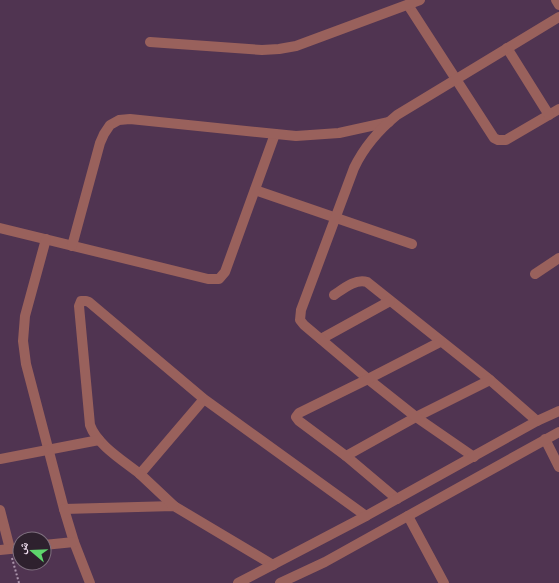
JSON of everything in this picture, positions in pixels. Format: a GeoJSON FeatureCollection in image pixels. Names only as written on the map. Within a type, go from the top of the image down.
{"type":"FeatureCollection","features":[{"type":"Feature","properties":{"kind":"street"},"geometry":{"type":"LineString","coordinates":[[150,42],[262,50],[280,49],[317,39],[420,0]]}},
{"type":"Feature","properties":{"kind":"street"},"geometry":{"type":"LineString","coordinates":[[556,0],[559,5]]}},
{"type":"Feature","properties":{"kind":"street"},"geometry":{"type":"LineString","coordinates":[[408,5],[494,138],[498,140],[506,140],[559,109]]}},
{"type":"Feature","properties":{"kind":"street"},"geometry":{"type":"LineString","coordinates":[[474,457],[416,417],[304,325],[300,320],[301,310],[335,216],[360,154],[389,122],[404,110],[559,17]]}},
{"type":"Feature","properties":{"kind":"street"},"geometry":{"type":"LineString","coordinates":[[508,48],[549,115]]}},
{"type":"Feature","properties":{"kind":"street"},"geometry":{"type":"LineString","coordinates":[[72,246],[100,143],[110,125],[118,120],[130,119],[296,136],[354,130],[389,122]]}},
{"type":"Feature","properties":{"kind":"street"},"geometry":{"type":"LineString","coordinates":[[0,228],[208,279],[219,279],[226,272],[275,134]]}},
{"type":"Feature","properties":{"kind":"street"},"geometry":{"type":"LineString","coordinates":[[255,190],[335,216],[412,244]]}},
{"type":"Feature","properties":{"kind":"street"},"geometry":{"type":"LineString","coordinates":[[46,239],[25,316],[23,341],[26,364],[64,509],[74,542],[90,583]]}},
{"type":"Feature","properties":{"kind":"street"},"geometry":{"type":"LineString","coordinates":[[534,274],[559,258]]}},
{"type":"Feature","properties":{"kind":"street"},"geometry":{"type":"LineString","coordinates":[[334,295],[356,282],[367,282],[440,342],[490,380],[537,421]]}},
{"type":"Feature","properties":{"kind":"street"},"geometry":{"type":"LineString","coordinates":[[273,565],[174,506],[140,474],[99,440],[93,432],[89,418],[79,306],[81,301],[89,302],[204,399],[366,516]]}},
{"type":"Feature","properties":{"kind":"street"},"geometry":{"type":"LineString","coordinates":[[321,339],[390,301]]}},
{"type":"Feature","properties":{"kind":"street"},"geometry":{"type":"LineString","coordinates":[[397,499],[346,456],[299,421],[296,417],[299,413],[440,342]]}},
{"type":"Feature","properties":{"kind":"street"},"geometry":{"type":"LineString","coordinates":[[346,456],[416,417],[490,380]]}},
{"type":"Feature","properties":{"kind":"street"},"geometry":{"type":"LineString","coordinates":[[140,474],[204,399]]}},
{"type":"Feature","properties":{"kind":"street"},"geometry":{"type":"LineString","coordinates":[[238,583],[366,516],[537,421],[559,411]]}},
{"type":"Feature","properties":{"kind":"street"},"geometry":{"type":"LineString","coordinates":[[280,583],[325,562],[559,432]]}},
{"type":"Feature","properties":{"kind":"street"},"geometry":{"type":"LineString","coordinates":[[545,439],[559,467]]}},
{"type":"Feature","properties":{"kind":"street"},"geometry":{"type":"LineString","coordinates":[[0,459],[99,440]]}},
{"type":"Feature","properties":{"kind":"street"},"geometry":{"type":"LineString","coordinates":[[64,509],[174,506]]}},
{"type":"Feature","properties":{"kind":"street"},"geometry":{"type":"LineString","coordinates":[[0,510],[10,549]]}},
{"type":"Feature","properties":{"kind":"street"},"geometry":{"type":"LineString","coordinates":[[408,516],[444,583]]}},
{"type":"Feature","properties":{"kind":"street"},"geometry":{"type":"LineString","coordinates":[[52,544],[74,542]]}},
{"type":"Feature","properties":{"kind":"path"},"geometry":{"type":"LineString","coordinates":[[10,549],[19,583]]}}]}
